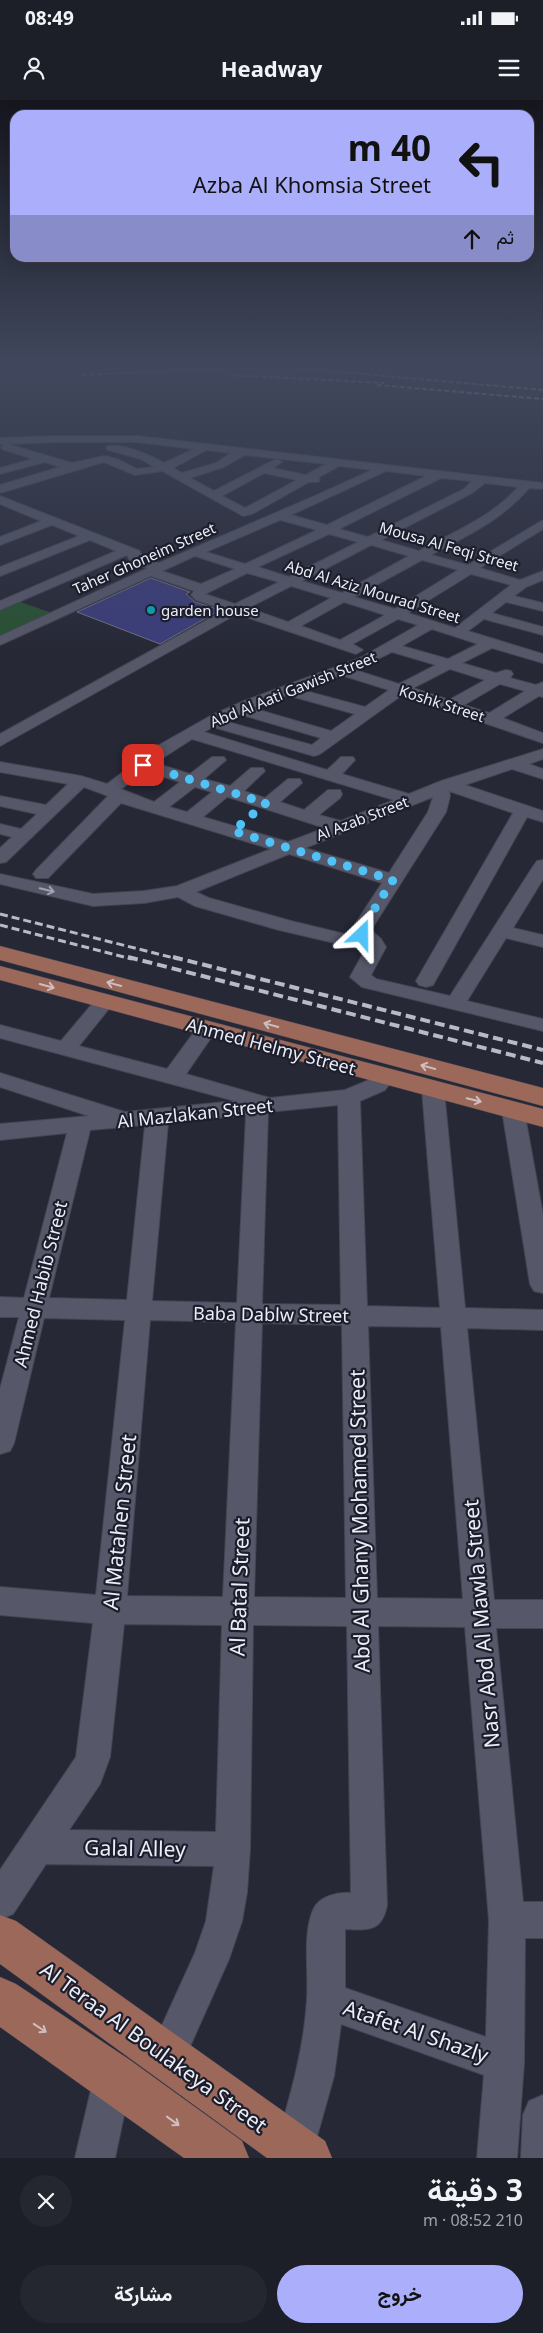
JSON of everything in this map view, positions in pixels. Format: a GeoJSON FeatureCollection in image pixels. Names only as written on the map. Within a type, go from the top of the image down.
{"type":"FeatureCollection","features":[{"type":"Feature","properties":{"kind":"main road","name":"Ahmed Helmy Street"},"geometry":{"type":"LineString","coordinates":[[0,954],[543,1097]]}},
{"type":"Feature","properties":{"kind":"main road","name":"Ahmed Helmy Street"},"geometry":{"type":"LineString","coordinates":[[0,973],[543,1118]]}},
{"type":"Feature","properties":{"kind":"main road","name":"Al Teraa Al Boulakeya Street"},"geometry":{"type":"LineString","coordinates":[[0,1931],[167,2056],[302,2153]]}},
{"type":"Feature","properties":{"kind":"main road"},"geometry":{"type":"LineString","coordinates":[[0,2000],[113,2077],[224,2158]]}},
{"type":"Feature","properties":{"kind":"street"},"geometry":{"type":"LineString","coordinates":[[2,469],[28,464]]}},
{"type":"Feature","properties":{"kind":"street"},"geometry":{"type":"LineString","coordinates":[[62,464],[72,467]]}},
{"type":"Feature","properties":{"kind":"street"},"geometry":{"type":"LineString","coordinates":[[0,489],[82,464]]}},
{"type":"Feature","properties":{"kind":"street"},"geometry":{"type":"LineString","coordinates":[[119,464],[138,473],[172,464]]}},
{"type":"Feature","properties":{"kind":"street","name":"Mousa Al Feqi Street"},"geometry":{"type":"LineString","coordinates":[[158,464],[241,511],[329,529],[521,584]]}},
{"type":"Feature","properties":{"kind":"street"},"geometry":{"type":"LineString","coordinates":[[181,477],[222,464]]}},
{"type":"Feature","properties":{"kind":"street"},"geometry":{"type":"LineString","coordinates":[[213,496],[272,464]]}},
{"type":"Feature","properties":{"kind":"street"},"geometry":{"type":"LineString","coordinates":[[248,511],[334,464]]}},
{"type":"Feature","properties":{"kind":"street"},"geometry":{"type":"LineString","coordinates":[[354,464],[543,486]]}},
{"type":"Feature","properties":{"kind":"street","name":"Taher Ghoneim Street"},"geometry":{"type":"LineString","coordinates":[[0,641],[384,468]]}},
{"type":"Feature","properties":{"kind":"street"},"geometry":{"type":"LineString","coordinates":[[262,469],[343,487]]}},
{"type":"Feature","properties":{"kind":"street"},"geometry":{"type":"LineString","coordinates":[[375,656],[198,595],[202,589],[242,568],[329,529],[439,474]]}},
{"type":"Feature","properties":{"kind":"street"},"geometry":{"type":"LineString","coordinates":[[0,741],[236,609],[475,487],[482,479]]}},
{"type":"Feature","properties":{"kind":"street"},"geometry":{"type":"LineString","coordinates":[[241,480],[321,498]]}},
{"type":"Feature","properties":{"kind":"street"},"geometry":{"type":"LineString","coordinates":[[289,627],[491,517],[510,503],[526,484]]}},
{"type":"Feature","properties":{"kind":"street"},"geometry":{"type":"LineString","coordinates":[[414,487],[457,496]]}},
{"type":"Feature","properties":{"kind":"street"},"geometry":{"type":"LineString","coordinates":[[0,500],[135,554],[136,560],[155,570],[202,589]]}},
{"type":"Feature","properties":{"kind":"street"},"geometry":{"type":"LineString","coordinates":[[0,510],[13,505]]}},
{"type":"Feature","properties":{"kind":"street"},"geometry":{"type":"LineString","coordinates":[[0,541],[52,521]]}},
{"type":"Feature","properties":{"kind":"street"},"geometry":{"type":"LineString","coordinates":[[341,645],[395,615],[543,524]]}},
{"type":"Feature","properties":{"kind":"street"},"geometry":{"type":"LineString","coordinates":[[0,572],[90,536]]}},
{"type":"Feature","properties":{"kind":"street"},"geometry":{"type":"LineString","coordinates":[[0,606],[127,551]]}},
{"type":"Feature","properties":{"kind":"street","name":"Abd Al Aziz Mourad Street"},"geometry":{"type":"LineString","coordinates":[[194,552],[539,658]]}},
{"type":"Feature","properties":{"kind":"street"},"geometry":{"type":"LineString","coordinates":[[457,634],[521,584],[540,579]]}},
{"type":"Feature","properties":{"kind":"street"},"geometry":{"type":"LineString","coordinates":[[0,593],[60,614]]}},
{"type":"Feature","properties":{"kind":"street"},"geometry":{"type":"LineString","coordinates":[[502,597],[543,608]]}},
{"type":"Feature","properties":{"kind":"street"},"geometry":{"type":"LineString","coordinates":[[481,614],[543,631]]}},
{"type":"Feature","properties":{"kind":"street","name":"Abd Al Aati Gawish Street"},"geometry":{"type":"LineString","coordinates":[[42,874],[114,792],[143,765],[189,734],[237,709],[375,656],[429,625]]}},
{"type":"Feature","properties":{"kind":"street"},"geometry":{"type":"LineString","coordinates":[[211,722],[310,751],[316,750],[399,690],[490,643]]}},
{"type":"Feature","properties":{"kind":"street"},"geometry":{"type":"LineString","coordinates":[[391,647],[541,690]]}},
{"type":"Feature","properties":{"kind":"street"},"geometry":{"type":"LineString","coordinates":[[450,706],[498,678],[539,658]]}},
{"type":"Feature","properties":{"kind":"street","name":"Koshk Street"},"geometry":{"type":"LineString","coordinates":[[341,670],[543,738]]}},
{"type":"Feature","properties":{"kind":"street"},"geometry":{"type":"LineString","coordinates":[[286,690],[367,713]]}},
{"type":"Feature","properties":{"kind":"street"},"geometry":{"type":"LineString","coordinates":[[490,719],[541,690]]}},
{"type":"Feature","properties":{"kind":"street"},"geometry":{"type":"LineString","coordinates":[[237,709],[334,737]]}},
{"type":"Feature","properties":{"kind":"street"},"geometry":{"type":"LineString","coordinates":[[527,732],[543,724]]}},
{"type":"Feature","properties":{"kind":"street"},"geometry":{"type":"LineString","coordinates":[[189,734],[410,800]]}},
{"type":"Feature","properties":{"kind":"street"},"geometry":{"type":"LineString","coordinates":[[253,752],[270,739]]}},
{"type":"Feature","properties":{"kind":"street","name":"Al Azab Street"},"geometry":{"type":"LineString","coordinates":[[0,879],[94,900],[181,890],[198,885],[444,786],[543,754]]}},
{"type":"Feature","properties":{"kind":"street"},"geometry":{"type":"LineString","coordinates":[[157,808],[218,760]]}},
{"type":"Feature","properties":{"kind":"street"},"geometry":{"type":"LineString","coordinates":[[330,776],[346,760]]}},
{"type":"Feature","properties":{"kind":"street"},"geometry":{"type":"LineString","coordinates":[[512,764],[543,774]]}},
{"type":"Feature","properties":{"kind":"street"},"geometry":{"type":"LineString","coordinates":[[143,765],[229,792],[286,848],[393,880]]}},
{"type":"Feature","properties":{"kind":"street"},"geometry":{"type":"LineString","coordinates":[[0,766],[81,781],[190,818],[253,815],[308,816],[341,827]]}},
{"type":"Feature","properties":{"kind":"street"},"geometry":{"type":"LineString","coordinates":[[190,818],[257,771]]}},
{"type":"Feature","properties":{"kind":"street"},"geometry":{"type":"LineString","coordinates":[[0,858],[81,781]]}},
{"type":"Feature","properties":{"kind":"street"},"geometry":{"type":"LineString","coordinates":[[253,815],[294,783]]}},
{"type":"Feature","properties":{"kind":"street"},"geometry":{"type":"LineString","coordinates":[[376,947],[374,943],[362,935],[361,930],[437,812],[444,786],[543,817]]}},
{"type":"Feature","properties":{"kind":"street"},"geometry":{"type":"LineString","coordinates":[[308,816],[334,794]]}},
{"type":"Feature","properties":{"kind":"street"},"geometry":{"type":"LineString","coordinates":[[0,801],[48,811]]}},
{"type":"Feature","properties":{"kind":"street"},"geometry":{"type":"LineString","coordinates":[[426,981],[523,810]]}},
{"type":"Feature","properties":{"kind":"street"},"geometry":{"type":"LineString","coordinates":[[0,829],[24,835]]}},
{"type":"Feature","properties":{"kind":"street"},"geometry":{"type":"LineString","coordinates":[[0,865],[110,890],[124,898]]}},
{"type":"Feature","properties":{"kind":"street"},"geometry":{"type":"LineString","coordinates":[[459,997],[501,931],[536,889],[543,865]]}},
{"type":"Feature","properties":{"kind":"street"},"geometry":{"type":"LineString","coordinates":[[181,890],[193,899],[211,905],[286,926],[376,947]]}},
{"type":"Feature","properties":{"kind":"street"},"geometry":{"type":"LineString","coordinates":[[501,931],[543,942]]}},
{"type":"Feature","properties":{"kind":"street"},"geometry":{"type":"LineString","coordinates":[[367,975],[376,947]]}},
{"type":"Feature","properties":{"kind":"street"},"geometry":{"type":"LineString","coordinates":[[367,975],[426,981],[459,997]]}},
{"type":"Feature","properties":{"kind":"street"},"geometry":{"type":"LineString","coordinates":[[367,975],[459,997],[540,1020]]}},
{"type":"Feature","properties":{"kind":"street"},"geometry":{"type":"LineString","coordinates":[[66,1048],[105,1001]]}},
{"type":"Feature","properties":{"kind":"street"},"geometry":{"type":"LineString","coordinates":[[172,1077],[206,1029]]}},
{"type":"Feature","properties":{"kind":"street"},"geometry":{"type":"LineString","coordinates":[[0,1031],[172,1077],[266,1105]]}},
{"type":"Feature","properties":{"kind":"street","name":"Al Mazlakan Street"},"geometry":{"type":"LineString","coordinates":[[0,1132],[349,1097],[377,1085],[384,1077]]}},
{"type":"Feature","properties":{"kind":"street"},"geometry":{"type":"LineString","coordinates":[[0,1080],[125,1120]]}},
{"type":"Feature","properties":{"kind":"street","name":"Nasr Abd Al Mawla Street"},"geometry":{"type":"LineString","coordinates":[[433,1090],[507,1920],[508,1989],[505,2063],[497,2158]]}},
{"type":"Feature","properties":{"kind":"street","name":"Abd Al Ghany Mohamed Street"},"geometry":{"type":"LineString","coordinates":[[326,2000],[327,1921],[330,1914],[334,1911],[364,1913],[369,1905],[349,1097]]}},
{"type":"Feature","properties":{"kind":"street","name":"Al Batal Street"},"geometry":{"type":"LineString","coordinates":[[167,2056],[211,1959],[224,1922],[233,1849],[238,1611],[248,1313],[266,1105]]}},
{"type":"Feature","properties":{"kind":"street"},"geometry":{"type":"LineString","coordinates":[[513,1110],[543,1284]]}},
{"type":"Feature","properties":{"kind":"street","name":"Al Matahen Street"},"geometry":{"type":"LineString","coordinates":[[0,1931],[38,1847],[88,1772],[93,1757],[110,1610],[158,1116]]}},
{"type":"Feature","properties":{"kind":"street","name":"Ahmed Habib Street"},"geometry":{"type":"LineString","coordinates":[[0,1443],[80,1124]]}},
{"type":"Feature","properties":{"kind":"street","name":"Baba Dablw Street"},"geometry":{"type":"LineString","coordinates":[[0,1307],[543,1320]]}},
{"type":"Feature","properties":{"kind":"street"},"geometry":{"type":"LineString","coordinates":[[0,1601],[110,1610],[543,1614]]}},
{"type":"Feature","properties":{"kind":"street","name":"Galal Alley"},"geometry":{"type":"LineString","coordinates":[[38,1847],[233,1849]]}},
{"type":"Feature","properties":{"kind":"street"},"geometry":{"type":"LineString","coordinates":[[507,1920],[543,1920]]}},
{"type":"Feature","properties":{"kind":"street"},"geometry":{"type":"LineString","coordinates":[[302,2153],[326,2000]]}},
{"type":"Feature","properties":{"kind":"street","name":"Atafet Al Shazly"},"geometry":{"type":"LineString","coordinates":[[326,2000],[505,2063]]}},
{"type":"Feature","properties":{"kind":"street"},"geometry":{"type":"LineString","coordinates":[[95,2158],[113,2077]]}},
{"type":"Feature","properties":{"kind":"street"},"geometry":{"type":"LineString","coordinates":[[541,2158],[543,2115]]}},
{"type":"Feature","properties":{"kind":"green space"},"geometry":{"type":"Polygon","coordinates":[[[15,600],[55,614],[0,639],[0,607],[15,600]]]}},
{"type":"Feature","properties":{"kind":"building","name":"garden house"},"geometry":{"type":"Polygon","coordinates":[[[151,578],[190,592],[186,594],[195,602],[220,610],[160,644],[77,612],[151,578]]]}},
{"type":"Feature","properties":{"kind":"railway"},"geometry":{"type":"LineString","coordinates":[[0,914],[178,959]]}},
{"type":"Feature","properties":{"kind":"railway"},"geometry":{"type":"LineString","coordinates":[[0,925],[132,959]]}},
{"type":"Feature","properties":{"kind":"railway"},"geometry":{"type":"LineString","coordinates":[[128,957],[543,1063]]}},
{"type":"Feature","properties":{"kind":"railway"},"geometry":{"type":"LineString","coordinates":[[173,957],[543,1050]]}},
{"type":"Feature","properties":{"kind":"place","name":"garden house"},"geometry":{"type":"Point","coordinates":[151,610]}},
{"type":"Feature","properties":{"kind":"route"},"geometry":{"type":"LineString","coordinates":[[143,765],[266,803],[233,831],[393,880],[361,930],[362,935]]}}]}
